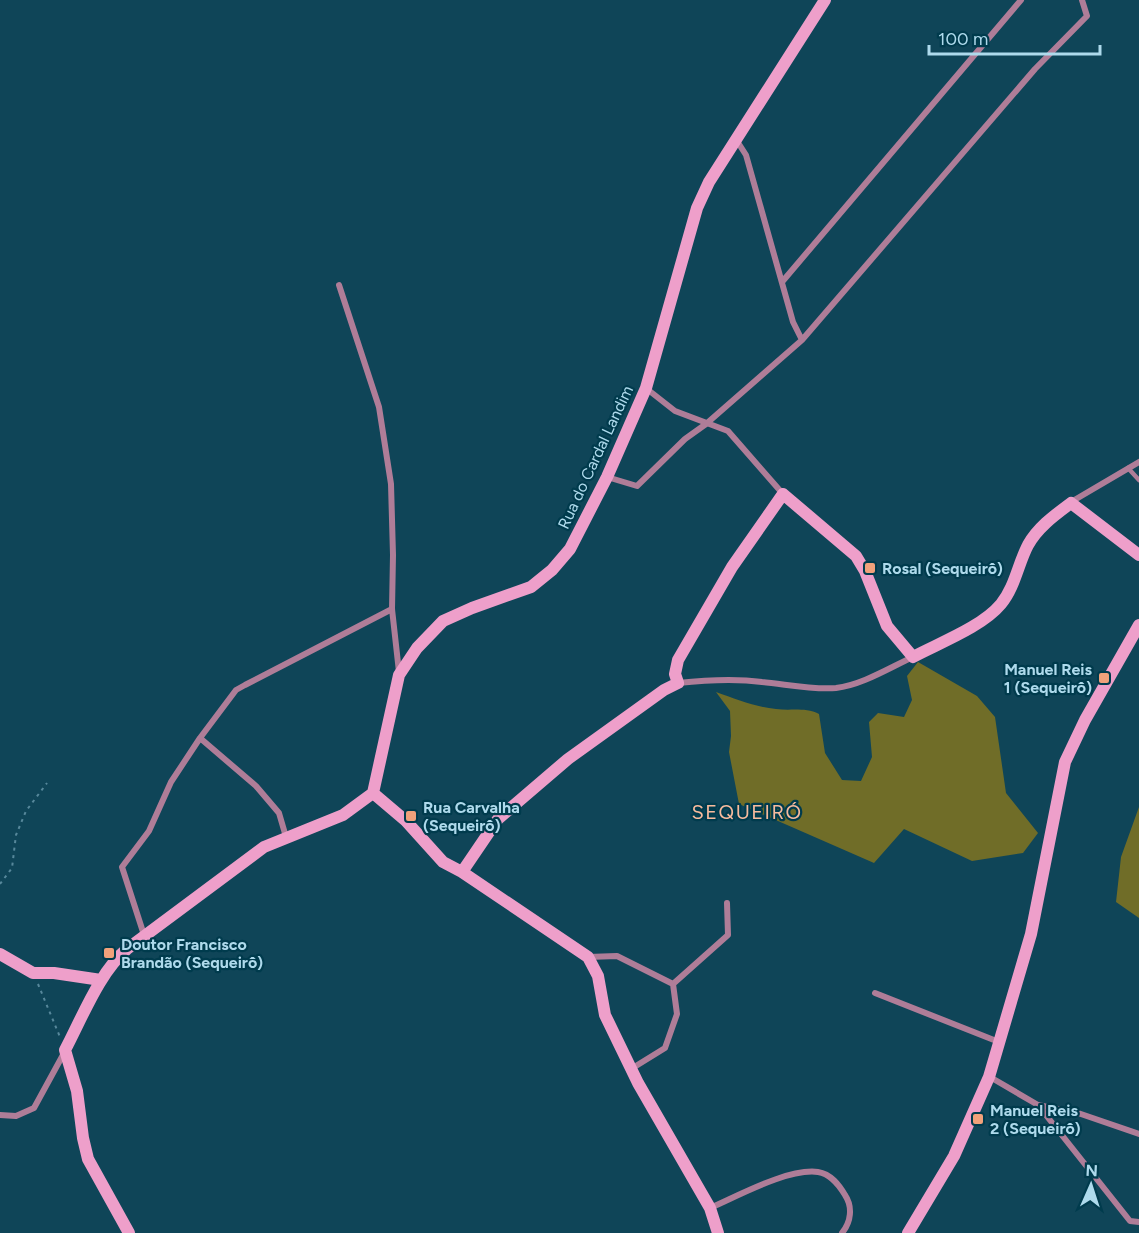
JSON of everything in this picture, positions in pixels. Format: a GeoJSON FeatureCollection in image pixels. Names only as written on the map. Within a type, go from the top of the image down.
{"type":"FeatureCollection","features":[{"type":"Feature","properties":{"kind":"street","name":"Rua do Cardal Landim"},"geometry":{"type":"LineString","coordinates":[[373,793],[399,675],[417,648],[443,621],[531,587],[552,570],[570,549],[607,477],[646,388],[696,208],[709,182],[825,0]]}},
{"type":"Feature","properties":{"kind":"street"},"geometry":{"type":"LineString","coordinates":[[782,282],[1022,0]]}},
{"type":"Feature","properties":{"kind":"street"},"geometry":{"type":"LineString","coordinates":[[607,477],[637,486],[685,439],[706,424],[802,340],[1035,69],[1087,16],[1082,0]]}},
{"type":"Feature","properties":{"kind":"street"},"geometry":{"type":"LineString","coordinates":[[737,141],[746,155],[793,322],[802,340]]}},
{"type":"Feature","properties":{"kind":"street"},"geometry":{"type":"LineString","coordinates":[[339,285],[379,407],[391,483],[392,609],[399,675]]}},
{"type":"Feature","properties":{"kind":"street"},"geometry":{"type":"LineString","coordinates":[[646,388],[675,411],[728,431],[783,494],[855,556],[864,571],[887,626],[913,657]]}},
{"type":"Feature","properties":{"kind":"street"},"geometry":{"type":"LineString","coordinates":[[462,872],[498,819],[568,759],[664,690],[678,683],[702,680],[758,681],[836,688],[856,683],[913,657],[982,620],[1000,605],[1013,583],[1028,545],[1042,525],[1071,503],[1139,462]]}},
{"type":"Feature","properties":{"kind":"street"},"geometry":{"type":"LineString","coordinates":[[678,683],[675,674],[678,660],[732,567],[783,494]]}},
{"type":"Feature","properties":{"kind":"street"},"geometry":{"type":"LineString","coordinates":[[1071,503],[1139,555]]}},
{"type":"Feature","properties":{"kind":"street"},"geometry":{"type":"LineString","coordinates":[[144,936],[122,867],[149,831],[171,782],[200,738],[237,690],[244,685],[392,609]]}},
{"type":"Feature","properties":{"kind":"street"},"geometry":{"type":"LineString","coordinates":[[908,1233],[954,1156],[989,1077],[1031,934],[1065,762],[1084,720],[1139,625]]}},
{"type":"Feature","properties":{"kind":"street"},"geometry":{"type":"LineString","coordinates":[[200,738],[256,786],[279,813],[286,837]]}},
{"type":"Feature","properties":{"kind":"street"},"geometry":{"type":"LineString","coordinates":[[0,1116],[16,1116],[34,1108],[101,980],[115,959],[264,847],[343,814],[373,793],[406,821],[443,862],[462,872],[588,957],[598,976],[605,1015],[632,1069],[710,1208],[718,1233]]}},
{"type":"Feature","properties":{"kind":"street"},"geometry":{"type":"LineString","coordinates":[[673,984],[728,935],[727,903]]}},
{"type":"Feature","properties":{"kind":"street"},"geometry":{"type":"LineString","coordinates":[[0,954],[33,973],[54,973],[101,980]]}},
{"type":"Feature","properties":{"kind":"street"},"geometry":{"type":"LineString","coordinates":[[588,957],[617,956],[673,984]]}},
{"type":"Feature","properties":{"kind":"street"},"geometry":{"type":"LineString","coordinates":[[632,1069],[665,1048],[677,1014],[673,984]]}},
{"type":"Feature","properties":{"kind":"street"},"geometry":{"type":"LineString","coordinates":[[875,993],[999,1042]]}},
{"type":"Feature","properties":{"kind":"street"},"geometry":{"type":"LineString","coordinates":[[65,1050],[77,1091],[88,1159],[129,1233]]}},
{"type":"Feature","properties":{"kind":"street"},"geometry":{"type":"LineString","coordinates":[[989,1077],[1038,1105],[1078,1113],[1139,1134]]}},
{"type":"Feature","properties":{"kind":"street"},"geometry":{"type":"LineString","coordinates":[[1038,1105],[1130,1221],[1139,1222]]}},
{"type":"Feature","properties":{"kind":"street"},"geometry":{"type":"LineString","coordinates":[[710,1208],[795,1172],[820,1172],[837,1182],[849,1201],[849,1224],[842,1233]]}},
{"type":"Feature","properties":{"kind":"lane"},"geometry":{"type":"LineString","coordinates":[[1128,468],[1139,480]]}},
{"type":"Feature","properties":{"kind":"path"},"geometry":{"type":"LineString","coordinates":[[0,884],[12,867],[16,835],[26,811],[47,783]]}},
{"type":"Feature","properties":{"kind":"path"},"geometry":{"type":"LineString","coordinates":[[33,973],[65,1050]]}},
{"type":"Feature","properties":{"kind":"shaded area"},"geometry":{"type":"Polygon","coordinates":[[[918,662],[977,696],[995,717],[1006,793],[1038,833],[1023,853],[972,861],[904,829],[874,863],[739,804],[729,752],[730,711],[716,692],[761,706],[819,714],[825,753],[842,780],[861,781],[872,757],[869,722],[878,713],[904,717],[912,700],[907,676],[918,662]]]}},
{"type":"Feature","properties":{"kind":"shaded area"},"geometry":{"type":"Polygon","coordinates":[[[1139,807],[1139,918],[1116,902],[1121,857],[1139,807]]]}},
{"type":"Feature","properties":{"kind":"place","name":"Rosal (Sequeirô)"},"geometry":{"type":"Point","coordinates":[870,568]}},
{"type":"Feature","properties":{"kind":"place","name":"Manuel Reis 1 (Sequeirô)"},"geometry":{"type":"Point","coordinates":[1104,678]}},
{"type":"Feature","properties":{"kind":"place","name":"Rua Carvalha (Sequeirô)"},"geometry":{"type":"Point","coordinates":[411,816]}},
{"type":"Feature","properties":{"kind":"place","name":"Doutor Francisco Brandão (Sequeirô)"},"geometry":{"type":"Point","coordinates":[109,953]}},
{"type":"Feature","properties":{"kind":"place","name":"Manuel Reis 2 (Sequeirô)"},"geometry":{"type":"Point","coordinates":[978,1119]}},
{"type":"Feature","properties":{"kind":"district","name":"SEQUEIRÓ"},"geometry":{"type":"Point","coordinates":[747,812]}}]}
